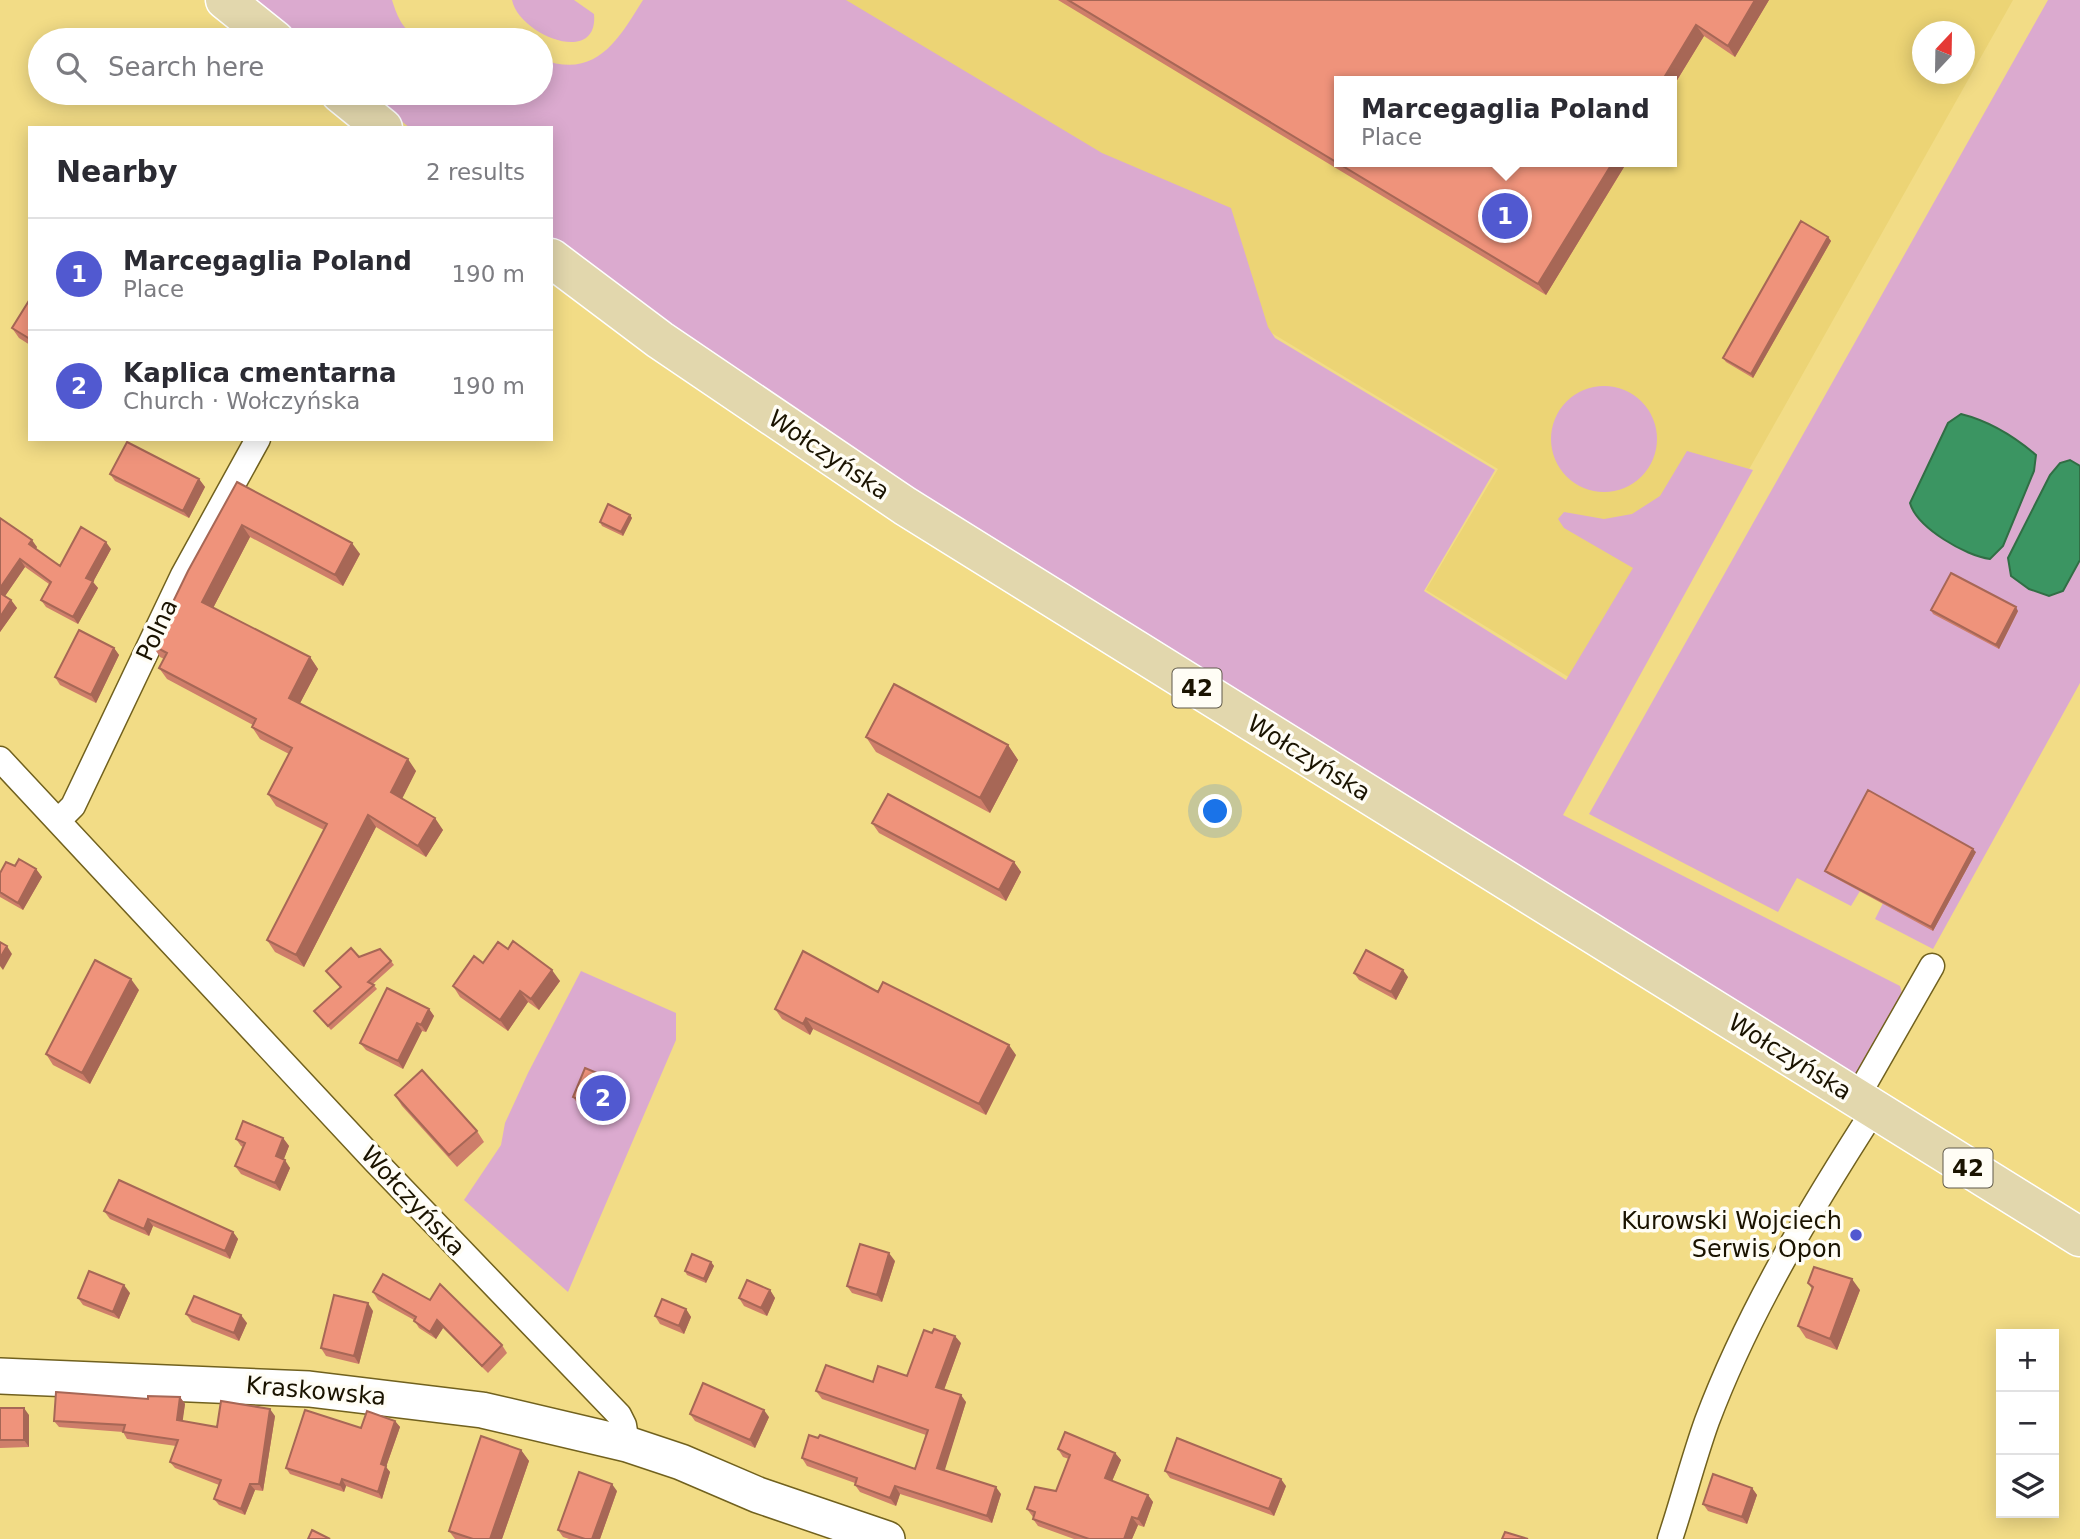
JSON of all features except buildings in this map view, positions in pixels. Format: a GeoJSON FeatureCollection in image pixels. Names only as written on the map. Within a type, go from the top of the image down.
{"type":"FeatureCollection","features":[{"type":"Feature","properties":{"kind":"main road"},"geometry":{"type":"LineString","coordinates":[[225,0],[260,28]]}},
{"type":"Feature","properties":{"kind":"main road"},"geometry":{"type":"LineString","coordinates":[[355,105],[381,126]]}},
{"type":"Feature","properties":{"kind":"main road","name":"Wołczyńska"},"geometry":{"type":"LineString","coordinates":[[553,260],[660,340],[905,506],[2080,1237]]}},
{"type":"Feature","properties":{"kind":"street","name":"Polna"},"geometry":{"type":"LineString","coordinates":[[58,821],[73,806],[183,575],[257,441]]}},
{"type":"Feature","properties":{"kind":"street","name":"Wołczyńska"},"geometry":{"type":"LineString","coordinates":[[0,759],[439,1229],[619,1415],[624,1424],[627,1444]]}},
{"type":"Feature","properties":{"kind":"street"},"geometry":{"type":"LineString","coordinates":[[1670,1539],[1707,1421],[1740,1346],[1865,1104],[1932,966]]}},
{"type":"Feature","properties":{"kind":"street","name":"Kraskowska"},"geometry":{"type":"LineString","coordinates":[[0,1376],[248,1385],[422,1401],[482,1410],[627,1444]]}},
{"type":"Feature","properties":{"kind":"street"},"geometry":{"type":"LineString","coordinates":[[627,1444],[681,1462],[758,1495],[887,1539]]}},
{"type":"Feature","properties":{"kind":"shaded area"},"geometry":{"type":"Polygon","coordinates":[[[254,0],[392,0],[406,28],[288,28],[254,0]]]}},
{"type":"Feature","properties":{"kind":"shaded area"},"geometry":{"type":"Polygon","coordinates":[[[512,0],[574,0],[594,14],[592,30],[584,39],[572,42],[553,38],[553,28],[534,28],[518,13],[512,0]]]}},
{"type":"Feature","properties":{"kind":"shaded area"},"geometry":{"type":"Polygon","coordinates":[[[643,0],[846,0],[1102,153],[1231,208],[1268,327],[1275,338],[1495,470],[1424,591],[1566,680],[1633,568],[1564,528],[1558,519],[1564,512],[1604,519],[1632,514],[1660,496],[1687,451],[1753,470],[1563,815],[1900,986],[1904,1000],[1859,1074],[1853,1075],[909,493],[553,245],[553,126],[408,126],[382,105],[553,105],[553,62],[577,64],[591,60],[614,42],[643,0]]]}},
{"type":"Feature","properties":{"kind":"shaded area"},"geometry":{"type":"Polygon","coordinates":[[[734,0],[2013,0],[1975,68],[1975,21],[1912,21],[1912,84],[1966,84],[1616,706],[1426,590],[1498,469],[763,27],[734,0]]]}},
{"type":"Feature","properties":{"kind":"shaded area"},"geometry":{"type":"Polygon","coordinates":[[[2048,0],[2080,0],[2080,683],[1933,949],[1875,919],[1883,903],[1860,891],[1851,906],[1797,878],[1778,912],[1589,814],[2048,0]]]}},
{"type":"Feature","properties":{"kind":"shaded area"},"geometry":{"type":"Polygon","coordinates":[[[1604,386],[1624,390],[1641,402],[1653,419],[1657,439],[1653,459],[1641,476],[1624,488],[1604,492],[1584,488],[1567,476],[1555,459],[1551,439],[1555,419],[1567,402],[1584,390],[1604,386]]]}},
{"type":"Feature","properties":{"kind":"shaded area"},"geometry":{"type":"Polygon","coordinates":[[[1961,414],[2001,430],[2036,455],[2034,471],[2003,546],[1990,559],[1968,553],[1932,531],[1914,512],[1910,503],[1948,423],[1961,414]]]}},
{"type":"Feature","properties":{"kind":"shaded area"},"geometry":{"type":"Polygon","coordinates":[[[2070,460],[2080,466],[2080,560],[2063,591],[2049,596],[2029,589],[2011,576],[2008,558],[2050,475],[2060,463],[2070,460]]]}},
{"type":"Feature","properties":{"kind":"shaded area"},"geometry":{"type":"Polygon","coordinates":[[[581,971],[676,1013],[676,1040],[568,1292],[464,1200],[501,1145],[505,1123],[581,971]]]}},
{"type":"Feature","properties":{"kind":"place","name":"Marcegaglia Poland"},"geometry":{"type":"Point","coordinates":[1505,216]}},
{"type":"Feature","properties":{"kind":"place","name":"Kaplica cmentarna"},"geometry":{"type":"Point","coordinates":[603,1098]}},
{"type":"Feature","properties":{"kind":"place","name":"Kurowski Wojciech Serwis Opon"},"geometry":{"type":"Point","coordinates":[1856,1235]}}]}
